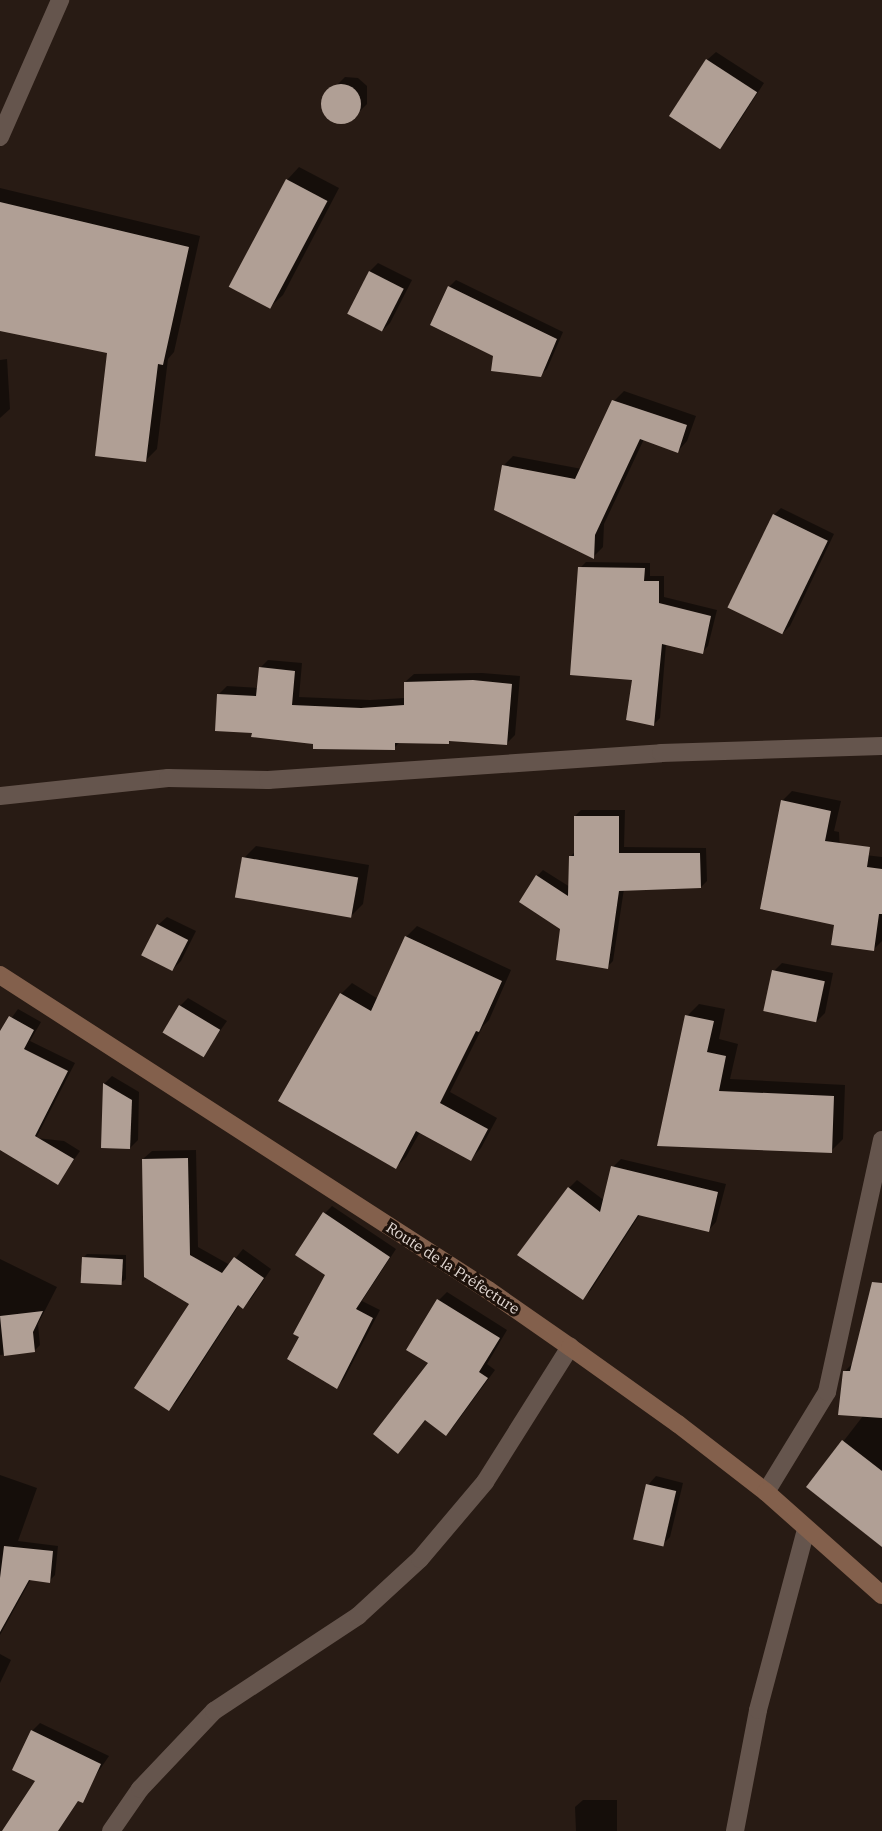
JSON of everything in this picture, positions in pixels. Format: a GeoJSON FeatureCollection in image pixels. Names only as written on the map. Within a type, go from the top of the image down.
{"type":"FeatureCollection","features":[{"type":"Feature","properties":{"kind":"street"},"geometry":{"type":"LineString","coordinates":[[0,137],[60,0]]}},
{"type":"Feature","properties":{"kind":"street"},"geometry":{"type":"LineString","coordinates":[[0,796],[168,778],[268,780],[661,753],[882,746]]}},
{"type":"Feature","properties":{"kind":"street","name":"Route de la Préfecture"},"geometry":{"type":"LineString","coordinates":[[0,975],[488,1290],[570,1347],[678,1424],[766,1492],[882,1595]]}},
{"type":"Feature","properties":{"kind":"street"},"geometry":{"type":"LineString","coordinates":[[766,1492],[827,1392],[882,1140]]}},
{"type":"Feature","properties":{"kind":"street"},"geometry":{"type":"LineString","coordinates":[[111,1831],[140,1789],[214,1711],[358,1616],[420,1559],[485,1482],[570,1347]]}},
{"type":"Feature","properties":{"kind":"street"},"geometry":{"type":"LineString","coordinates":[[735,1831],[758,1710],[806,1529]]}},
{"type":"Feature","properties":{"kind":"building"},"geometry":{"type":"Polygon","coordinates":[[[706,59],[757,92],[720,149],[669,116],[706,59]]]}},
{"type":"Feature","properties":{"kind":"building"},"geometry":{"type":"Polygon","coordinates":[[[341,84],[349,85],[355,90],[360,96],[360,112],[355,118],[349,123],[341,124],[333,123],[327,118],[322,112],[321,104],[322,96],[327,90],[333,85],[341,84]]]}},
{"type":"Feature","properties":{"kind":"building"},"geometry":{"type":"Polygon","coordinates":[[[286,179],[327,201],[270,309],[229,287],[286,179]]]}},
{"type":"Feature","properties":{"kind":"building"},"geometry":{"type":"Polygon","coordinates":[[[0,202],[189,247],[163,365],[158,364],[146,462],[95,456],[107,353],[0,331],[0,202]]]}},
{"type":"Feature","properties":{"kind":"building"},"geometry":{"type":"Polygon","coordinates":[[[369,271],[404,289],[382,331],[347,314],[369,271]]]}},
{"type":"Feature","properties":{"kind":"building"},"geometry":{"type":"Polygon","coordinates":[[[448,286],[557,339],[541,377],[491,371],[493,356],[430,325],[448,286]]]}},
{"type":"Feature","properties":{"kind":"building"},"geometry":{"type":"Polygon","coordinates":[[[612,400],[687,425],[678,453],[640,439],[595,535],[594,559],[494,510],[502,465],[575,479],[612,400]]]}},
{"type":"Feature","properties":{"kind":"building"},"geometry":{"type":"Polygon","coordinates":[[[773,514],[828,541],[782,634],[727,607],[773,514]]]}},
{"type":"Feature","properties":{"kind":"building"},"geometry":{"type":"Polygon","coordinates":[[[578,567],[645,568],[644,581],[659,581],[659,603],[711,616],[703,654],[662,644],[654,726],[626,720],[632,680],[570,675],[578,567]]]}},
{"type":"Feature","properties":{"kind":"building"},"geometry":{"type":"Polygon","coordinates":[[[259,667],[295,671],[292,705],[361,708],[404,705],[404,682],[473,680],[512,684],[507,745],[449,741],[449,744],[395,743],[395,750],[313,749],[313,744],[251,737],[252,733],[215,731],[217,694],[256,696],[259,667]]]}},
{"type":"Feature","properties":{"kind":"building"},"geometry":{"type":"Polygon","coordinates":[[[781,800],[831,811],[825,841],[870,847],[867,867],[882,869],[882,914],[879,914],[874,951],[831,945],[834,925],[760,909],[781,800]]]}},
{"type":"Feature","properties":{"kind":"building"},"geometry":{"type":"Polygon","coordinates":[[[574,816],[619,816],[619,853],[700,853],[701,888],[619,891],[608,969],[556,960],[560,929],[519,902],[536,875],[568,896],[569,856],[574,856],[574,816]]]}},
{"type":"Feature","properties":{"kind":"building"},"geometry":{"type":"Polygon","coordinates":[[[242,857],[358,877],[351,918],[235,897],[242,857]]]}},
{"type":"Feature","properties":{"kind":"building"},"geometry":{"type":"Polygon","coordinates":[[[157,924],[188,940],[172,971],[141,955],[157,924]]]}},
{"type":"Feature","properties":{"kind":"building"},"geometry":{"type":"Polygon","coordinates":[[[405,936],[502,981],[479,1032],[476,1031],[440,1103],[488,1129],[471,1161],[416,1131],[396,1169],[278,1101],[340,993],[371,1011],[405,936]]]}},
{"type":"Feature","properties":{"kind":"building"},"geometry":{"type":"Polygon","coordinates":[[[772,970],[825,981],[816,1022],[763,1011],[772,970]]]}},
{"type":"Feature","properties":{"kind":"building"},"geometry":{"type":"Polygon","coordinates":[[[179,1005],[220,1030],[204,1057],[163,1032],[179,1005]]]}},
{"type":"Feature","properties":{"kind":"building"},"geometry":{"type":"Polygon","coordinates":[[[685,1015],[714,1021],[707,1052],[726,1056],[719,1091],[834,1096],[832,1153],[657,1146],[685,1015]]]}},
{"type":"Feature","properties":{"kind":"building"},"geometry":{"type":"Polygon","coordinates":[[[9,1016],[34,1030],[24,1049],[68,1071],[35,1136],[74,1159],[58,1185],[0,1150],[0,1031],[9,1016]]]}},
{"type":"Feature","properties":{"kind":"building"},"geometry":{"type":"Polygon","coordinates":[[[103,1083],[132,1100],[130,1149],[101,1148],[103,1083]]]}},
{"type":"Feature","properties":{"kind":"building"},"geometry":{"type":"Polygon","coordinates":[[[188,1158],[190,1255],[222,1273],[234,1257],[264,1278],[243,1309],[238,1305],[169,1411],[134,1388],[189,1304],[144,1277],[142,1159],[188,1158]]]}},
{"type":"Feature","properties":{"kind":"building"},"geometry":{"type":"Polygon","coordinates":[[[611,1166],[718,1192],[709,1232],[638,1215],[583,1300],[517,1255],[568,1187],[600,1212],[611,1166]]]}},
{"type":"Feature","properties":{"kind":"building"},"geometry":{"type":"Polygon","coordinates":[[[323,1212],[390,1257],[356,1309],[373,1318],[337,1389],[287,1359],[299,1337],[293,1334],[325,1275],[295,1255],[323,1212]]]}},
{"type":"Feature","properties":{"kind":"building"},"geometry":{"type":"Polygon","coordinates":[[[82,1257],[123,1259],[122,1285],[81,1283],[82,1257]]]}},
{"type":"Feature","properties":{"kind":"building"},"geometry":{"type":"Polygon","coordinates":[[[872,1282],[882,1283],[882,1418],[838,1415],[843,1371],[850,1371],[872,1282]]]}},
{"type":"Feature","properties":{"kind":"building"},"geometry":{"type":"Polygon","coordinates":[[[437,1299],[500,1338],[479,1372],[488,1378],[446,1436],[425,1420],[398,1454],[373,1434],[428,1363],[406,1350],[437,1299]]]}},
{"type":"Feature","properties":{"kind":"building"},"geometry":{"type":"Polygon","coordinates":[[[43,1311],[33,1332],[35,1352],[4,1356],[0,1316],[43,1311]]]}},
{"type":"Feature","properties":{"kind":"building"},"geometry":{"type":"Polygon","coordinates":[[[842,1440],[882,1471],[882,1547],[806,1487],[842,1440]]]}},
{"type":"Feature","properties":{"kind":"building"},"geometry":{"type":"Polygon","coordinates":[[[646,1484],[676,1491],[663,1547],[633,1540],[646,1484]]]}},
{"type":"Feature","properties":{"kind":"building"},"geometry":{"type":"Polygon","coordinates":[[[4,1546],[53,1551],[50,1583],[29,1580],[0,1632],[0,1578],[4,1546]]]}},
{"type":"Feature","properties":{"kind":"building"},"geometry":{"type":"Polygon","coordinates":[[[31,1730],[101,1764],[83,1803],[78,1801],[58,1831],[2,1831],[35,1781],[12,1770],[31,1730]]]}}]}
